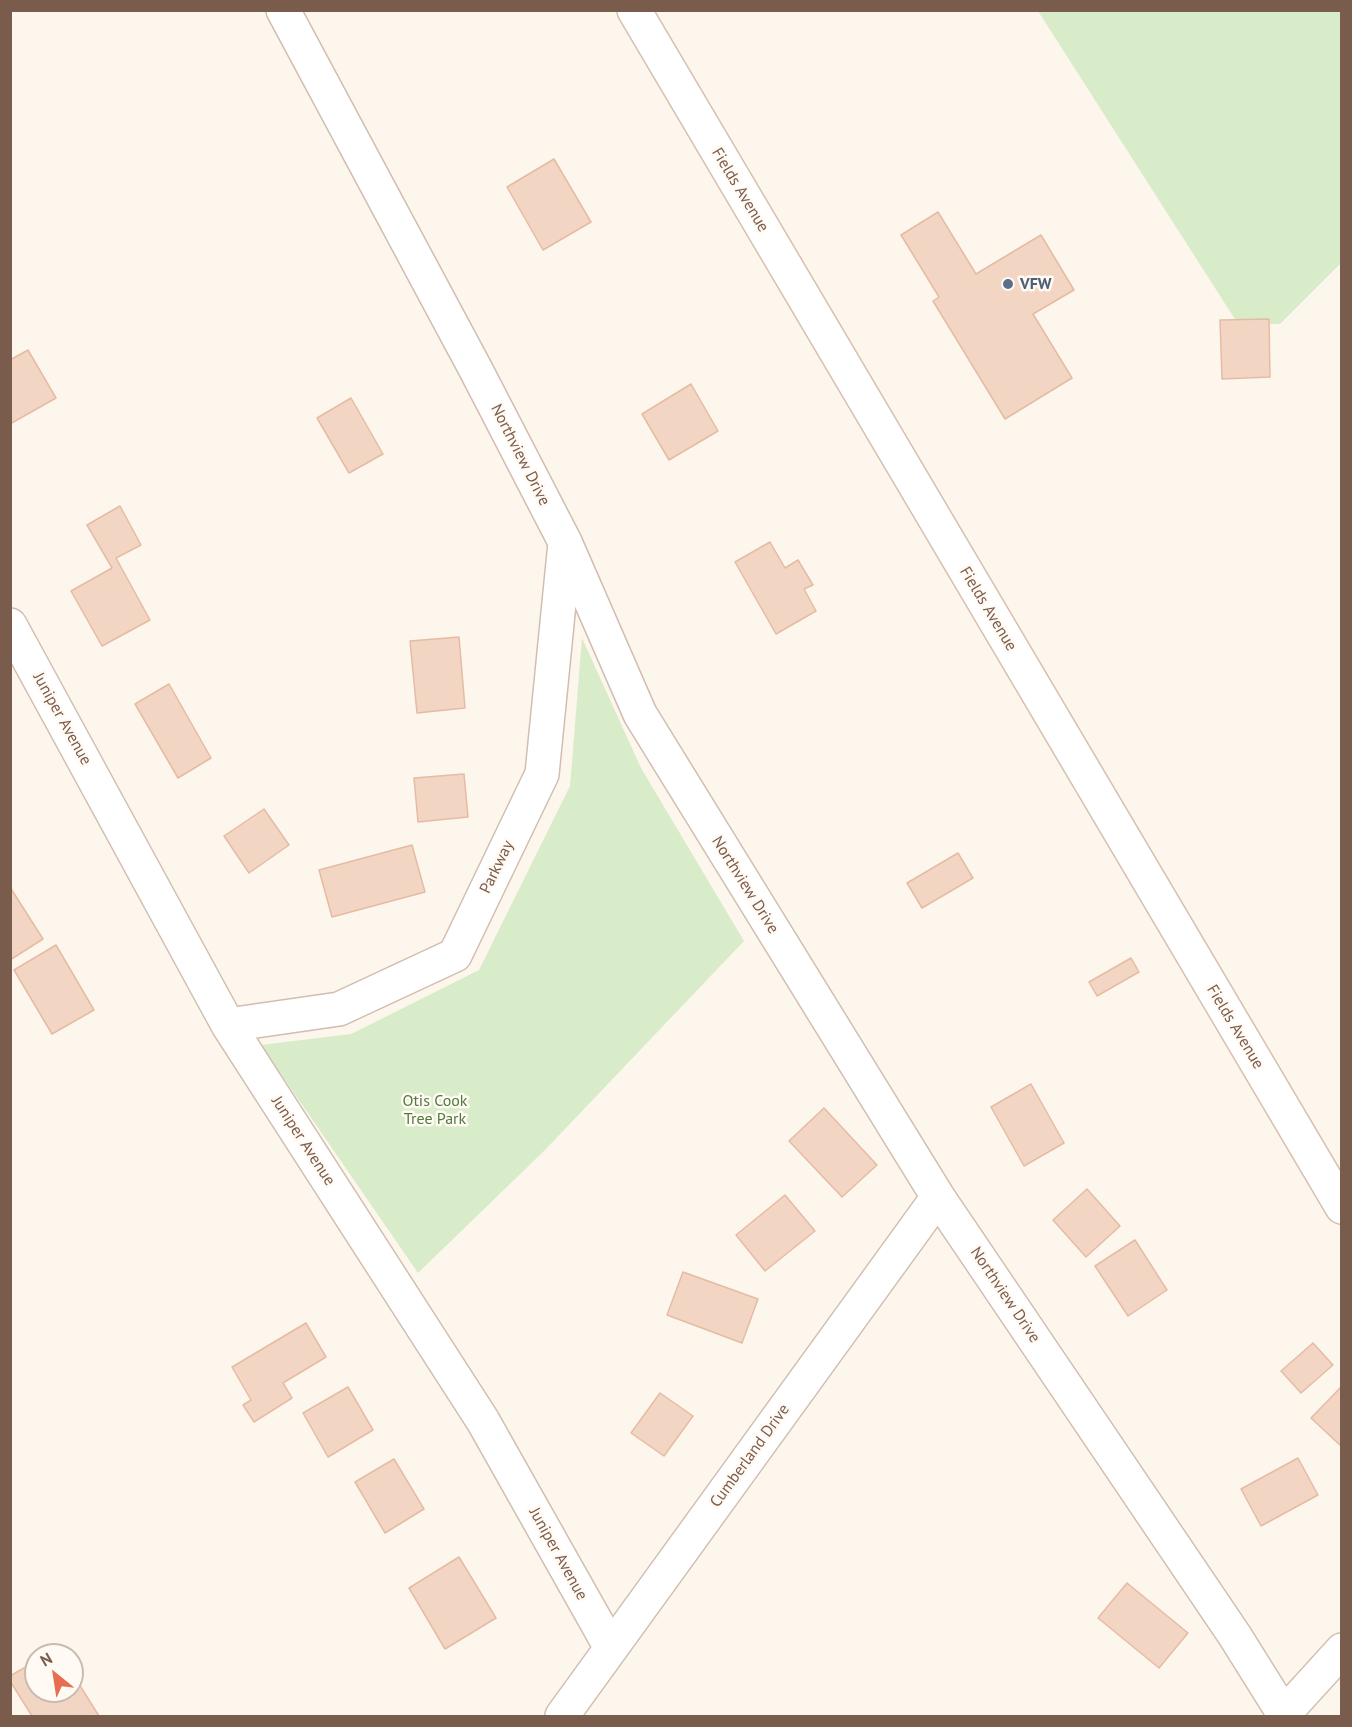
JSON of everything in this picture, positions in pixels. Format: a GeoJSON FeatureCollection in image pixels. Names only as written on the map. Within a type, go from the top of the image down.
{"type":"FeatureCollection","features":[{"type":"Feature","properties":{"kind":"street","name":"Northview Drive"},"geometry":{"type":"LineString","coordinates":[[283,10],[476,370],[565,542],[640,714],[938,1197],[1235,1636],[1284,1716]]}},
{"type":"Feature","properties":{"kind":"street","name":"Fields Avenue"},"geometry":{"type":"LineString","coordinates":[[634,10],[1341,1207]]}},
{"type":"Feature","properties":{"kind":"street","name":"Parkway"},"geometry":{"type":"LineString","coordinates":[[228,1025],[339,1010],[455,955],[542,774],[565,542]]}},
{"type":"Feature","properties":{"kind":"street","name":"Juniper Avenue"},"geometry":{"type":"LineString","coordinates":[[10,625],[228,1025],[483,1421],[611,1648]]}},
{"type":"Feature","properties":{"kind":"street","name":"Cumberland Drive"},"geometry":{"type":"LineString","coordinates":[[562,1716],[938,1197]]}},
{"type":"Feature","properties":{"kind":"street"},"geometry":{"type":"LineString","coordinates":[[1284,1716],[1341,1650]]}},
{"type":"Feature","properties":{"kind":"green space"},"geometry":{"type":"Polygon","coordinates":[[[1038,11],[1341,11],[1341,263],[1280,324],[1238,324],[1038,11]]]}},
{"type":"Feature","properties":{"kind":"green space","name":"Otis Cook Tree Park"},"geometry":{"type":"Polygon","coordinates":[[[582,638],[641,768],[744,941],[545,1150],[418,1273],[261,1045],[351,1034],[479,970],[570,786],[582,638]]]}},
{"type":"Feature","properties":{"kind":"building"},"geometry":{"type":"Polygon","coordinates":[[[554,159],[591,222],[543,250],[507,187],[554,159]]]}},
{"type":"Feature","properties":{"kind":"building"},"geometry":{"type":"Polygon","coordinates":[[[938,212],[976,274],[1041,235],[1074,290],[1033,314],[1072,378],[1005,419],[933,301],[939,297],[901,235],[938,212]]]}},
{"type":"Feature","properties":{"kind":"building"},"geometry":{"type":"Polygon","coordinates":[[[1269,319],[1270,377],[1222,379],[1220,320],[1269,319]]]}},
{"type":"Feature","properties":{"kind":"building"},"geometry":{"type":"Polygon","coordinates":[[[28,350],[56,398],[10,424],[10,360],[28,350]]]}},
{"type":"Feature","properties":{"kind":"building"},"geometry":{"type":"Polygon","coordinates":[[[691,384],[718,431],[669,460],[642,414],[691,384]]]}},
{"type":"Feature","properties":{"kind":"building"},"geometry":{"type":"Polygon","coordinates":[[[351,398],[383,454],[349,473],[317,418],[351,398]]]}},
{"type":"Feature","properties":{"kind":"building"},"geometry":{"type":"Polygon","coordinates":[[[120,506],[141,545],[116,558],[150,620],[102,646],[71,591],[112,568],[87,525],[120,506]]]}},
{"type":"Feature","properties":{"kind":"building"},"geometry":{"type":"Polygon","coordinates":[[[770,542],[785,568],[798,560],[813,585],[804,589],[816,611],[776,634],[735,562],[770,542]]]}},
{"type":"Feature","properties":{"kind":"building"},"geometry":{"type":"Polygon","coordinates":[[[459,637],[465,708],[417,713],[410,641],[459,637]]]}},
{"type":"Feature","properties":{"kind":"building"},"geometry":{"type":"Polygon","coordinates":[[[169,684],[211,758],[178,778],[135,704],[169,684]]]}},
{"type":"Feature","properties":{"kind":"building"},"geometry":{"type":"Polygon","coordinates":[[[464,774],[468,817],[418,822],[414,778],[464,774]]]}},
{"type":"Feature","properties":{"kind":"building"},"geometry":{"type":"Polygon","coordinates":[[[264,809],[289,845],[249,873],[224,836],[264,809]]]}},
{"type":"Feature","properties":{"kind":"building"},"geometry":{"type":"Polygon","coordinates":[[[412,845],[425,892],[332,917],[319,870],[412,845]]]}},
{"type":"Feature","properties":{"kind":"building"},"geometry":{"type":"Polygon","coordinates":[[[958,853],[973,878],[922,908],[907,883],[958,853]]]}},
{"type":"Feature","properties":{"kind":"building"},"geometry":{"type":"Polygon","coordinates":[[[10,887],[43,939],[10,960],[10,887]]]}},
{"type":"Feature","properties":{"kind":"building"},"geometry":{"type":"Polygon","coordinates":[[[56,945],[94,1010],[52,1034],[14,970],[56,945]]]}},
{"type":"Feature","properties":{"kind":"building"},"geometry":{"type":"Polygon","coordinates":[[[1131,958],[1139,972],[1097,996],[1089,982],[1131,958]]]}},
{"type":"Feature","properties":{"kind":"building"},"geometry":{"type":"Polygon","coordinates":[[[1031,1084],[1064,1143],[1024,1166],[991,1107],[1031,1084]]]}},
{"type":"Feature","properties":{"kind":"building"},"geometry":{"type":"Polygon","coordinates":[[[824,1108],[877,1165],[842,1197],[789,1141],[824,1108]]]}},
{"type":"Feature","properties":{"kind":"building"},"geometry":{"type":"Polygon","coordinates":[[[1087,1189],[1120,1226],[1086,1257],[1053,1220],[1087,1189]]]}},
{"type":"Feature","properties":{"kind":"building"},"geometry":{"type":"Polygon","coordinates":[[[785,1195],[815,1231],[765,1271],[736,1235],[785,1195]]]}},
{"type":"Feature","properties":{"kind":"building"},"geometry":{"type":"Polygon","coordinates":[[[1135,1240],[1167,1290],[1128,1316],[1095,1266],[1135,1240]]]}},
{"type":"Feature","properties":{"kind":"building"},"geometry":{"type":"Polygon","coordinates":[[[683,1272],[758,1299],[742,1343],[667,1315],[683,1272]]]}},
{"type":"Feature","properties":{"kind":"building"},"geometry":{"type":"Polygon","coordinates":[[[306,1323],[326,1357],[283,1383],[292,1398],[254,1422],[243,1405],[251,1400],[232,1367],[306,1323]]]}},
{"type":"Feature","properties":{"kind":"building"},"geometry":{"type":"Polygon","coordinates":[[[1313,1343],[1333,1365],[1301,1393],[1281,1371],[1313,1343]]]}},
{"type":"Feature","properties":{"kind":"building"},"geometry":{"type":"Polygon","coordinates":[[[1342,1386],[1342,1447],[1311,1418],[1342,1386]]]}},
{"type":"Feature","properties":{"kind":"building"},"geometry":{"type":"Polygon","coordinates":[[[348,1387],[373,1430],[328,1457],[303,1413],[348,1387]]]}},
{"type":"Feature","properties":{"kind":"building"},"geometry":{"type":"Polygon","coordinates":[[[660,1393],[693,1416],[664,1456],[631,1433],[660,1393]]]}},
{"type":"Feature","properties":{"kind":"building"},"geometry":{"type":"Polygon","coordinates":[[[1298,1458],[1318,1495],[1261,1526],[1241,1489],[1298,1458]]]}},
{"type":"Feature","properties":{"kind":"building"},"geometry":{"type":"Polygon","coordinates":[[[394,1459],[424,1509],[385,1533],[355,1482],[394,1459]]]}},
{"type":"Feature","properties":{"kind":"building"},"geometry":{"type":"Polygon","coordinates":[[[459,1557],[496,1618],[445,1649],[409,1588],[459,1557]]]}},
{"type":"Feature","properties":{"kind":"building"},"geometry":{"type":"Polygon","coordinates":[[[1127,1583],[1188,1633],[1159,1668],[1098,1618],[1127,1583]]]}},
{"type":"Feature","properties":{"kind":"building"},"geometry":{"type":"Polygon","coordinates":[[[24,1668],[24,1703],[84,1703],[84,1692],[99,1716],[32,1716],[10,1681],[10,1676],[24,1668]]]}},
{"type":"Feature","properties":{"kind":"place","name":"VFW"},"geometry":{"type":"Point","coordinates":[1008,284]}}]}
